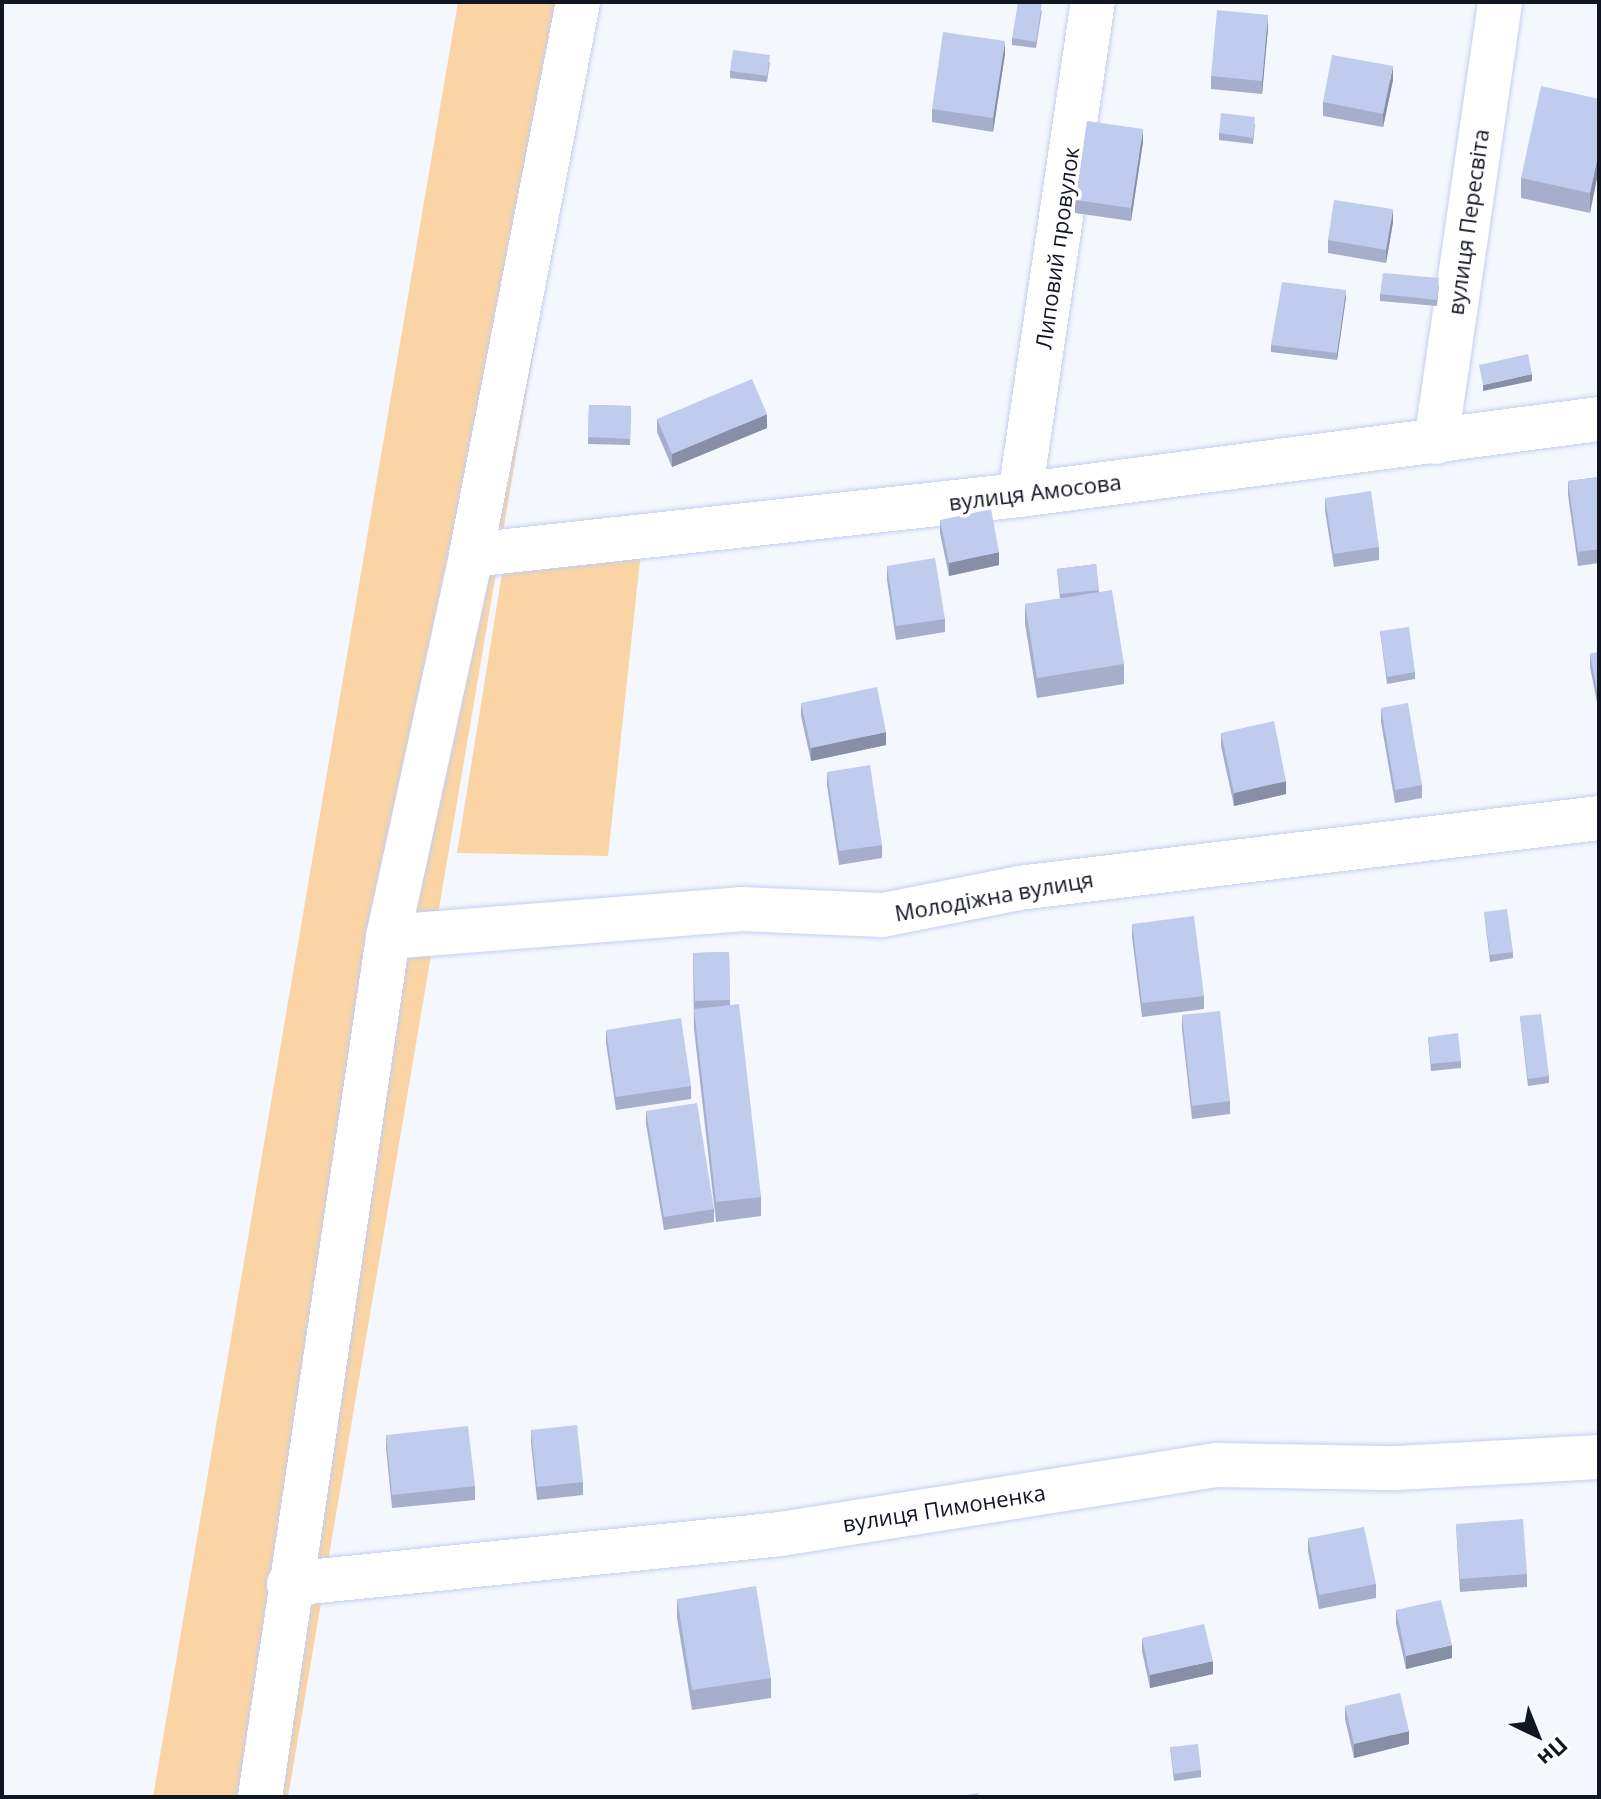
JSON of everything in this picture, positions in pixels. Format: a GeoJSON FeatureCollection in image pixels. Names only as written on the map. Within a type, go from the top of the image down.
{"type":"FeatureCollection","features":[{"type":"Feature","properties":{"kind":"street"},"geometry":{"type":"LineString","coordinates":[[260,1797],[289,1584],[388,937],[471,555],[578,2]]}},
{"type":"Feature","properties":{"kind":"street","name":"Липовий провулок"},"geometry":{"type":"LineString","coordinates":[[1020,495],[1093,2]]}},
{"type":"Feature","properties":{"kind":"street","name":"вулиця Пересвіта"},"geometry":{"type":"LineString","coordinates":[[1436,442],[1500,2]]}},
{"type":"Feature","properties":{"kind":"street","name":"вулиця Амосова"},"geometry":{"type":"LineString","coordinates":[[471,555],[1020,495],[1599,419]]}},
{"type":"Feature","properties":{"kind":"street","name":"Молодіжна вулиця"},"geometry":{"type":"LineString","coordinates":[[388,937],[741,909],[883,915],[1019,888],[1599,818]]}},
{"type":"Feature","properties":{"kind":"street","name":"вулиця Пимоненка"},"geometry":{"type":"LineString","coordinates":[[289,1584],[780,1534],[1217,1465],[1397,1468],[1599,1457]]}},
{"type":"Feature","properties":{"kind":"shaded area"},"geometry":{"type":"Polygon","coordinates":[[[458,2],[593,2],[288,1797],[153,1797],[458,2]]]}},
{"type":"Feature","properties":{"kind":"shaded area"},"geometry":{"type":"Polygon","coordinates":[[[645,515],[608,856],[457,853],[509,530],[645,515]]]}},
{"type":"Feature","properties":{"kind":"building"},"geometry":{"type":"Polygon","coordinates":[[[1018,2],[1042,3],[1036,42],[1012,38],[1018,2]]]}},
{"type":"Feature","properties":{"kind":"building"},"geometry":{"type":"Polygon","coordinates":[[[1217,10],[1268,15],[1262,81],[1211,76],[1217,10]]]}},
{"type":"Feature","properties":{"kind":"building"},"geometry":{"type":"Polygon","coordinates":[[[943,32],[1005,41],[993,118],[932,109],[943,32]]]}},
{"type":"Feature","properties":{"kind":"building"},"geometry":{"type":"Polygon","coordinates":[[[733,50],[770,55],[767,76],[730,71],[733,50]]]}},
{"type":"Feature","properties":{"kind":"building"},"geometry":{"type":"Polygon","coordinates":[[[1332,55],[1393,66],[1383,114],[1323,102],[1332,55]]]}},
{"type":"Feature","properties":{"kind":"building"},"geometry":{"type":"Polygon","coordinates":[[[1541,86],[1599,99],[1599,150],[1590,193],[1521,178],[1541,86]]]}},
{"type":"Feature","properties":{"kind":"building"},"geometry":{"type":"Polygon","coordinates":[[[1221,113],[1255,117],[1253,138],[1219,133],[1221,113]]]}},
{"type":"Feature","properties":{"kind":"building"},"geometry":{"type":"Polygon","coordinates":[[[1087,121],[1143,129],[1131,208],[1075,200],[1087,121]]]}},
{"type":"Feature","properties":{"kind":"building"},"geometry":{"type":"Polygon","coordinates":[[[1334,200],[1393,209],[1386,250],[1328,240],[1334,200]]]}},
{"type":"Feature","properties":{"kind":"building"},"geometry":{"type":"Polygon","coordinates":[[[1383,273],[1439,278],[1437,300],[1380,294],[1383,273]]]}},
{"type":"Feature","properties":{"kind":"building"},"geometry":{"type":"Polygon","coordinates":[[[1282,282],[1346,290],[1337,353],[1271,345],[1282,282]]]}},
{"type":"Feature","properties":{"kind":"building"},"geometry":{"type":"Polygon","coordinates":[[[1528,354],[1532,374],[1483,385],[1479,365],[1528,354]]]}},
{"type":"Feature","properties":{"kind":"building"},"geometry":{"type":"Polygon","coordinates":[[[752,379],[767,414],[672,454],[657,419],[752,379]]]}},
{"type":"Feature","properties":{"kind":"building"},"geometry":{"type":"Polygon","coordinates":[[[589,405],[631,406],[630,439],[588,437],[589,405]]]}},
{"type":"Feature","properties":{"kind":"building"},"geometry":{"type":"Polygon","coordinates":[[[1599,477],[1599,549],[1578,552],[1568,481],[1599,477]]]}},
{"type":"Feature","properties":{"kind":"building"},"geometry":{"type":"Polygon","coordinates":[[[1371,491],[1379,547],[1334,554],[1325,498],[1371,491]]]}},
{"type":"Feature","properties":{"kind":"building"},"geometry":{"type":"Polygon","coordinates":[[[991,509],[999,552],[949,563],[940,520],[991,509]]]}},
{"type":"Feature","properties":{"kind":"building"},"geometry":{"type":"Polygon","coordinates":[[[935,558],[945,619],[896,626],[887,566],[935,558]]]}},
{"type":"Feature","properties":{"kind":"building"},"geometry":{"type":"Polygon","coordinates":[[[1096,564],[1099,590],[1060,594],[1057,569],[1096,564]]]}},
{"type":"Feature","properties":{"kind":"building"},"geometry":{"type":"Polygon","coordinates":[[[1112,590],[1124,664],[1037,678],[1025,604],[1112,590]]]}},
{"type":"Feature","properties":{"kind":"building"},"geometry":{"type":"Polygon","coordinates":[[[1409,627],[1415,672],[1387,677],[1380,631],[1409,627]]]}},
{"type":"Feature","properties":{"kind":"building"},"geometry":{"type":"Polygon","coordinates":[[[1599,652],[1599,700],[1590,654],[1599,652]]]}},
{"type":"Feature","properties":{"kind":"building"},"geometry":{"type":"Polygon","coordinates":[[[877,687],[886,732],[811,748],[801,703],[877,687]]]}},
{"type":"Feature","properties":{"kind":"building"},"geometry":{"type":"Polygon","coordinates":[[[1408,703],[1422,785],[1395,790],[1381,708],[1408,703]]]}},
{"type":"Feature","properties":{"kind":"building"},"geometry":{"type":"Polygon","coordinates":[[[1274,721],[1286,781],[1234,793],[1221,733],[1274,721]]]}},
{"type":"Feature","properties":{"kind":"building"},"geometry":{"type":"Polygon","coordinates":[[[870,765],[882,845],[839,851],[827,772],[870,765]]]}},
{"type":"Feature","properties":{"kind":"building"},"geometry":{"type":"Polygon","coordinates":[[[1507,909],[1513,952],[1490,955],[1484,912],[1507,909]]]}},
{"type":"Feature","properties":{"kind":"building"},"geometry":{"type":"Polygon","coordinates":[[[1194,916],[1204,996],[1142,1003],[1132,924],[1194,916]]]}},
{"type":"Feature","properties":{"kind":"building"},"geometry":{"type":"Polygon","coordinates":[[[729,952],[730,1000],[695,1001],[693,953],[729,952]]]}},
{"type":"Feature","properties":{"kind":"building"},"geometry":{"type":"Polygon","coordinates":[[[739,1004],[761,1197],[716,1202],[694,1009],[739,1004]]]}},
{"type":"Feature","properties":{"kind":"building"},"geometry":{"type":"Polygon","coordinates":[[[1220,1011],[1230,1101],[1192,1106],[1182,1015],[1220,1011]]]}},
{"type":"Feature","properties":{"kind":"building"},"geometry":{"type":"Polygon","coordinates":[[[1541,1014],[1549,1076],[1528,1079],[1520,1016],[1541,1014]]]}},
{"type":"Feature","properties":{"kind":"building"},"geometry":{"type":"Polygon","coordinates":[[[681,1018],[691,1086],[616,1097],[606,1030],[681,1018]]]}},
{"type":"Feature","properties":{"kind":"building"},"geometry":{"type":"Polygon","coordinates":[[[1458,1033],[1461,1061],[1431,1064],[1428,1037],[1458,1033]]]}},
{"type":"Feature","properties":{"kind":"building"},"geometry":{"type":"Polygon","coordinates":[[[697,1103],[714,1209],[664,1217],[646,1111],[697,1103]]]}},
{"type":"Feature","properties":{"kind":"building"},"geometry":{"type":"Polygon","coordinates":[[[577,1425],[583,1482],[537,1487],[531,1430],[577,1425]]]}},
{"type":"Feature","properties":{"kind":"building"},"geometry":{"type":"Polygon","coordinates":[[[468,1426],[475,1486],[392,1495],[386,1435],[468,1426]]]}},
{"type":"Feature","properties":{"kind":"building"},"geometry":{"type":"Polygon","coordinates":[[[1523,1519],[1527,1574],[1460,1579],[1456,1524],[1523,1519]]]}},
{"type":"Feature","properties":{"kind":"building"},"geometry":{"type":"Polygon","coordinates":[[[1364,1527],[1376,1584],[1319,1595],[1308,1538],[1364,1527]]]}},
{"type":"Feature","properties":{"kind":"building"},"geometry":{"type":"Polygon","coordinates":[[[756,1586],[771,1678],[692,1690],[677,1599],[756,1586]]]}},
{"type":"Feature","properties":{"kind":"building"},"geometry":{"type":"Polygon","coordinates":[[[1441,1600],[1452,1645],[1406,1656],[1396,1610],[1441,1600]]]}},
{"type":"Feature","properties":{"kind":"building"},"geometry":{"type":"Polygon","coordinates":[[[1204,1624],[1213,1661],[1150,1675],[1142,1638],[1204,1624]]]}},
{"type":"Feature","properties":{"kind":"building"},"geometry":{"type":"Polygon","coordinates":[[[1400,1693],[1409,1731],[1354,1744],[1345,1706],[1400,1693]]]}},
{"type":"Feature","properties":{"kind":"building"},"geometry":{"type":"Polygon","coordinates":[[[1198,1744],[1201,1770],[1174,1774],[1170,1747],[1198,1744]]]}},
{"type":"Feature","properties":{"kind":"building"},"geometry":{"type":"Polygon","coordinates":[[[978,1793],[979,1797],[956,1797],[978,1793]]]}}]}
